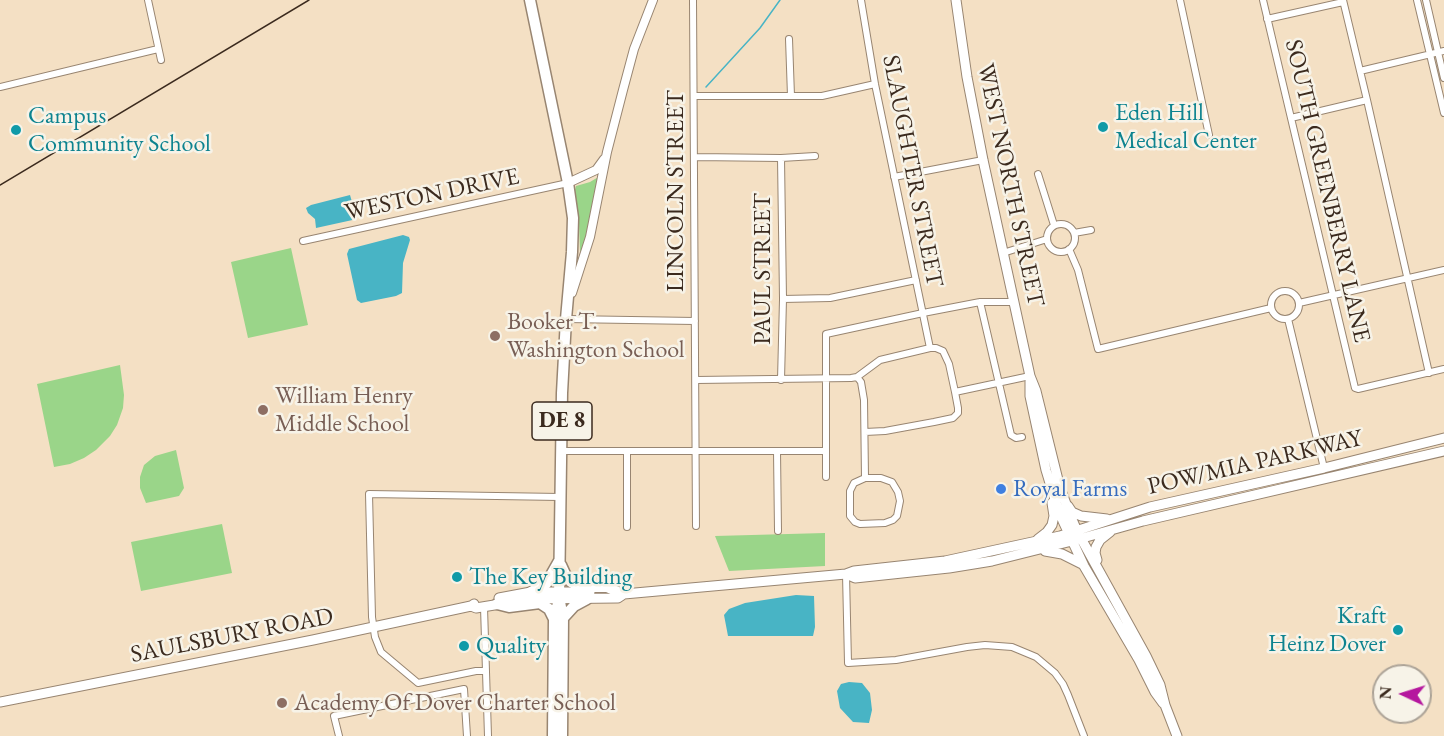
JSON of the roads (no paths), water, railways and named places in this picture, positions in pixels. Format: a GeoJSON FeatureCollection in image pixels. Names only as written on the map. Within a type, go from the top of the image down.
{"type":"FeatureCollection","features":[{"type":"Feature","properties":{"kind":"highway","name":"DE 8"},"geometry":{"type":"LineString","coordinates":[[530,0],[568,183],[573,218],[562,393],[560,561],[553,736]]}},
{"type":"Feature","properties":{"kind":"highway"},"geometry":{"type":"LineString","coordinates":[[531,592],[546,584],[560,561]]}},
{"type":"Feature","properties":{"kind":"highway"},"geometry":{"type":"LineString","coordinates":[[560,561],[566,576],[576,585],[607,587],[621,593]]}},
{"type":"Feature","properties":{"kind":"highway"},"geometry":{"type":"LineString","coordinates":[[496,604],[510,607],[543,604],[558,618],[579,602],[587,599]]}},
{"type":"Feature","properties":{"kind":"highway","name":"DE 8"},"geometry":{"type":"LineString","coordinates":[[558,618],[562,736]]}},
{"type":"Feature","properties":{"kind":"main road","name":"WEST NORTH STREET"},"geometry":{"type":"LineString","coordinates":[[956,0],[967,77],[983,160],[1030,376],[1036,391],[1055,469],[1084,566],[1155,692],[1165,705]]}},
{"type":"Feature","properties":{"kind":"main road","name":"WEST NORTH STREET"},"geometry":{"type":"LineString","coordinates":[[1030,376],[1029,392],[1048,480],[1056,503],[1101,574],[1146,656],[1160,685],[1177,736]]}},
{"type":"Feature","properties":{"kind":"main road","name":"POW/MIA PARKWAY"},"geometry":{"type":"LineString","coordinates":[[1075,536],[1113,519],[1150,507],[1444,438]]}},
{"type":"Feature","properties":{"kind":"main road","name":"POW/MIA PARKWAY"},"geometry":{"type":"LineString","coordinates":[[1075,536],[1112,530],[1444,451]]}},
{"type":"Feature","properties":{"kind":"main road"},"geometry":{"type":"LineString","coordinates":[[1317,481],[1324,468]]}},
{"type":"Feature","properties":{"kind":"main road"},"geometry":{"type":"LineString","coordinates":[[1036,546],[1053,521],[1048,480]]}},
{"type":"Feature","properties":{"kind":"main road"},"geometry":{"type":"LineString","coordinates":[[1065,501],[1070,509],[1081,516],[1113,519]]}},
{"type":"Feature","properties":{"kind":"main road"},"geometry":{"type":"LineString","coordinates":[[1101,574],[1095,556],[1096,547],[1100,540],[1112,530]]}},
{"type":"Feature","properties":{"kind":"main road"},"geometry":{"type":"LineString","coordinates":[[559,595],[621,593],[846,574],[854,570],[945,561],[1036,546],[1075,536]]}},
{"type":"Feature","properties":{"kind":"main road"},"geometry":{"type":"LineString","coordinates":[[1036,546],[1062,554],[1084,566]]}},
{"type":"Feature","properties":{"kind":"main road","name":"SAULSBURY ROAD"},"geometry":{"type":"LineString","coordinates":[[0,702],[373,627],[531,592],[559,595]]}},
{"type":"Feature","properties":{"kind":"main road"},"geometry":{"type":"LineString","coordinates":[[559,595],[587,599],[618,598],[621,593]]}},
{"type":"Feature","properties":{"kind":"main road","name":"SAULSBURY ROAD"},"geometry":{"type":"LineString","coordinates":[[471,606],[476,608],[559,595]]}},
{"type":"Feature","properties":{"kind":"street"},"geometry":{"type":"LineString","coordinates":[[147,0],[161,60]]}},
{"type":"Feature","properties":{"kind":"street"},"geometry":{"type":"LineString","coordinates":[[567,306],[590,237],[607,152],[634,49],[653,0]]}},
{"type":"Feature","properties":{"kind":"street","name":"LINCOLN STREET"},"geometry":{"type":"LineString","coordinates":[[693,0],[696,526]]}},
{"type":"Feature","properties":{"kind":"street","name":"SLAUGHTER STREET"},"geometry":{"type":"LineString","coordinates":[[861,0],[875,84],[930,348]]}},
{"type":"Feature","properties":{"kind":"street"},"geometry":{"type":"LineString","coordinates":[[1180,0],[1209,135]]}},
{"type":"Feature","properties":{"kind":"street","name":"SOUTH GREENBERRY LANE"},"geometry":{"type":"LineString","coordinates":[[1263,0],[1355,388],[1429,373]]}},
{"type":"Feature","properties":{"kind":"street"},"geometry":{"type":"LineString","coordinates":[[1417,0],[1444,113]]}},
{"type":"Feature","properties":{"kind":"street"},"geometry":{"type":"LineString","coordinates":[[1426,0],[1441,52],[1444,78]]}},
{"type":"Feature","properties":{"kind":"street"},"geometry":{"type":"LineString","coordinates":[[1268,20],[1343,1],[1429,373],[1444,369]]}},
{"type":"Feature","properties":{"kind":"street"},"geometry":{"type":"LineString","coordinates":[[789,39],[791,96]]}},
{"type":"Feature","properties":{"kind":"street"},"geometry":{"type":"LineString","coordinates":[[0,87],[158,49]]}},
{"type":"Feature","properties":{"kind":"street"},"geometry":{"type":"LineString","coordinates":[[1360,71],[1441,52]]}},
{"type":"Feature","properties":{"kind":"street"},"geometry":{"type":"LineString","coordinates":[[694,96],[822,96],[875,84]]}},
{"type":"Feature","properties":{"kind":"street"},"geometry":{"type":"LineString","coordinates":[[1291,118],[1367,100]]}},
{"type":"Feature","properties":{"kind":"street"},"geometry":{"type":"LineString","coordinates":[[568,183],[596,170],[603,162],[607,152]]}},
{"type":"Feature","properties":{"kind":"street"},"geometry":{"type":"LineString","coordinates":[[694,157],[816,156]]}},
{"type":"Feature","properties":{"kind":"street","name":"PAUL STREET"},"geometry":{"type":"LineString","coordinates":[[781,158],[783,299],[781,380]]}},
{"type":"Feature","properties":{"kind":"street"},"geometry":{"type":"LineString","coordinates":[[894,177],[983,160]]}},
{"type":"Feature","properties":{"kind":"street"},"geometry":{"type":"LineString","coordinates":[[1038,174],[1054,225]]}},
{"type":"Feature","properties":{"kind":"street","name":"WESTON DRIVE"},"geometry":{"type":"LineString","coordinates":[[303,241],[568,183]]}},
{"type":"Feature","properties":{"kind":"street"},"geometry":{"type":"LineString","coordinates":[[1054,225],[1068,225],[1074,233],[1074,242],[1069,249],[1063,251],[1050,246],[1047,239],[1054,225]]}},
{"type":"Feature","properties":{"kind":"street"},"geometry":{"type":"LineString","coordinates":[[1074,233],[1091,230]]}},
{"type":"Feature","properties":{"kind":"street"},"geometry":{"type":"LineString","coordinates":[[1003,253],[1047,239]]}},
{"type":"Feature","properties":{"kind":"street"},"geometry":{"type":"LineString","coordinates":[[1069,249],[1078,270],[1098,350],[1271,308]]}},
{"type":"Feature","properties":{"kind":"street"},"geometry":{"type":"LineString","coordinates":[[1299,303],[1444,270]]}},
{"type":"Feature","properties":{"kind":"street"},"geometry":{"type":"LineString","coordinates":[[783,299],[830,298],[915,280]]}},
{"type":"Feature","properties":{"kind":"street"},"geometry":{"type":"LineString","coordinates":[[1287,291],[1295,295],[1299,303],[1298,311],[1288,319],[1275,316],[1271,308],[1275,296],[1287,291]]}},
{"type":"Feature","properties":{"kind":"street"},"geometry":{"type":"LineString","coordinates":[[826,477],[826,334],[980,302],[1014,302]]}},
{"type":"Feature","properties":{"kind":"street"},"geometry":{"type":"LineString","coordinates":[[980,302],[1011,435],[1016,438],[1022,437]]}},
{"type":"Feature","properties":{"kind":"street"},"geometry":{"type":"LineString","coordinates":[[566,319],[695,321]]}},
{"type":"Feature","properties":{"kind":"street"},"geometry":{"type":"LineString","coordinates":[[1288,319],[1324,468]]}},
{"type":"Feature","properties":{"kind":"street"},"geometry":{"type":"LineString","coordinates":[[696,380],[851,378],[857,377],[880,360],[930,348],[943,351],[956,392],[958,413],[947,420],[885,431],[865,432]]}},
{"type":"Feature","properties":{"kind":"street"},"geometry":{"type":"LineString","coordinates":[[956,392],[1030,376]]}},
{"type":"Feature","properties":{"kind":"street"},"geometry":{"type":"LineString","coordinates":[[857,377],[862,385],[864,400],[865,478]]}},
{"type":"Feature","properties":{"kind":"street"},"geometry":{"type":"LineString","coordinates":[[561,451],[826,451]]}},
{"type":"Feature","properties":{"kind":"street"},"geometry":{"type":"LineString","coordinates":[[627,451],[627,527]]}},
{"type":"Feature","properties":{"kind":"street"},"geometry":{"type":"LineString","coordinates":[[777,451],[778,531]]}},
{"type":"Feature","properties":{"kind":"street"},"geometry":{"type":"LineString","coordinates":[[865,478],[881,478],[892,482],[900,501],[897,516],[893,520],[878,524],[860,524],[850,516],[850,491],[854,483],[865,478]]}},
{"type":"Feature","properties":{"kind":"street"},"geometry":{"type":"LineString","coordinates":[[421,698],[418,683],[381,651],[376,643],[373,627],[369,494],[560,498]]}},
{"type":"Feature","properties":{"kind":"street"},"geometry":{"type":"LineString","coordinates":[[846,574],[848,663],[896,660],[967,646],[1012,647],[1036,657],[1055,673],[1063,684],[1084,736]]}},
{"type":"Feature","properties":{"kind":"street"},"geometry":{"type":"LineString","coordinates":[[484,607],[488,736]]}},
{"type":"Feature","properties":{"kind":"street"},"geometry":{"type":"LineString","coordinates":[[418,683],[486,671]]}},
{"type":"Feature","properties":{"kind":"street"},"geometry":{"type":"LineString","coordinates":[[339,736],[334,716],[464,689],[467,736]]}},
{"type":"Feature","properties":{"kind":"water"},"geometry":{"type":"Polygon","coordinates":[[[350,195],[357,219],[316,228],[315,219],[306,208],[350,195]]]}},
{"type":"Feature","properties":{"kind":"water"},"geometry":{"type":"Polygon","coordinates":[[[403,235],[409,237],[410,240],[403,263],[402,293],[361,303],[357,300],[347,254],[349,249],[403,235]]]}},
{"type":"Feature","properties":{"kind":"water"},"geometry":{"type":"Polygon","coordinates":[[[796,595],[814,596],[813,636],[728,636],[724,615],[729,609],[745,603],[796,595]]]}},
{"type":"Feature","properties":{"kind":"water"},"geometry":{"type":"Polygon","coordinates":[[[862,683],[870,693],[872,710],[869,723],[853,722],[840,708],[837,691],[841,684],[862,683]]]}},
{"type":"Feature","properties":{"kind":"waterway"},"geometry":{"type":"LineString","coordinates":[[706,87],[760,28],[780,0]]}},
{"type":"Feature","properties":{"kind":"railway"},"geometry":{"type":"LineString","coordinates":[[0,185],[309,0]]}},
{"type":"Feature","properties":{"kind":"place","name":"Eden Hill Medical Center"},"geometry":{"type":"Point","coordinates":[1103,127]}},
{"type":"Feature","properties":{"kind":"place","name":"Campus Community School"},"geometry":{"type":"Point","coordinates":[16,130]}},
{"type":"Feature","properties":{"kind":"place","name":"Booker T. Washington School"},"geometry":{"type":"Point","coordinates":[495,336]}},
{"type":"Feature","properties":{"kind":"place","name":"William Henry Middle School"},"geometry":{"type":"Point","coordinates":[263,410]}},
{"type":"Feature","properties":{"kind":"place","name":"Royal Farms"},"geometry":{"type":"Point","coordinates":[1001,489]}},
{"type":"Feature","properties":{"kind":"place","name":"The Key Building"},"geometry":{"type":"Point","coordinates":[457,577]}},
{"type":"Feature","properties":{"kind":"place","name":"Kraft Heinz Dover"},"geometry":{"type":"Point","coordinates":[1398,630]}},
{"type":"Feature","properties":{"kind":"place","name":"Quality"},"geometry":{"type":"Point","coordinates":[464,646]}},
{"type":"Feature","properties":{"kind":"place","name":"Academy Of Dover Charter School"},"geometry":{"type":"Point","coordinates":[282,703]}}]}
